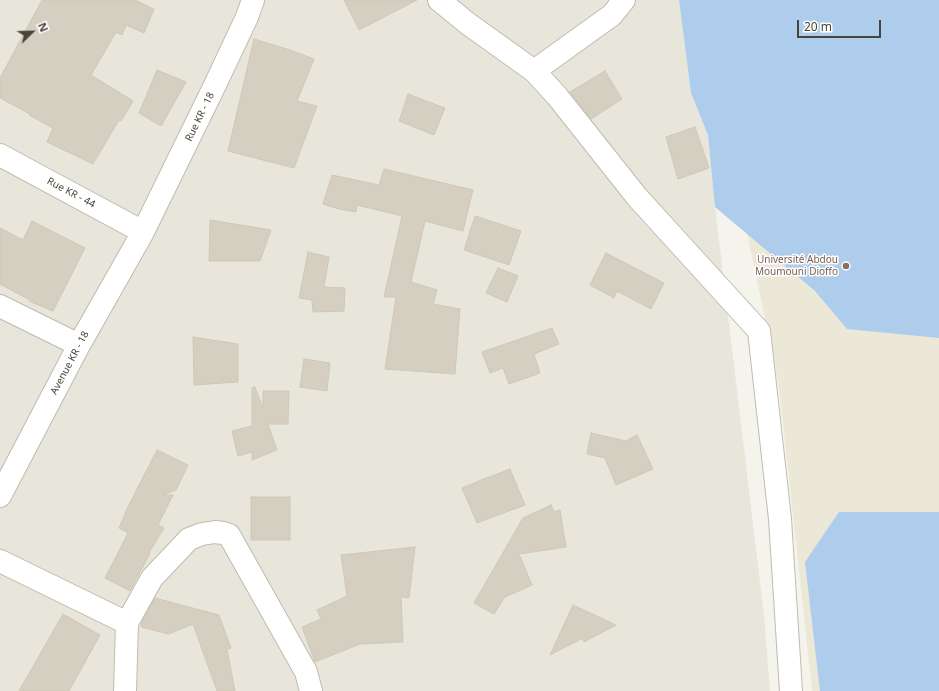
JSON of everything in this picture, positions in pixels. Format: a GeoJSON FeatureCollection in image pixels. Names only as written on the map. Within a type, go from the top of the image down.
{"type":"FeatureCollection","features":[{"type":"Feature","properties":{"kind":"street","name":"Rue KR - 18"},"geometry":{"type":"LineString","coordinates":[[143,232],[215,86],[247,17],[253,0]]}},
{"type":"Feature","properties":{"kind":"street"},"geometry":{"type":"LineString","coordinates":[[439,0],[467,23],[534,71],[557,96],[637,197],[759,331],[780,519],[791,691]]}},
{"type":"Feature","properties":{"kind":"street"},"geometry":{"type":"LineString","coordinates":[[534,71],[612,15],[624,0]]}},
{"type":"Feature","properties":{"kind":"street","name":"Rue KR - 44"},"geometry":{"type":"LineString","coordinates":[[0,155],[143,232]]}},
{"type":"Feature","properties":{"kind":"street","name":"Avenue KR - 18"},"geometry":{"type":"LineString","coordinates":[[0,496],[79,345],[143,232]]}},
{"type":"Feature","properties":{"kind":"street"},"geometry":{"type":"LineString","coordinates":[[0,306],[79,345]]}},
{"type":"Feature","properties":{"kind":"street"},"geometry":{"type":"LineString","coordinates":[[125,691],[127,623],[152,578],[189,539],[202,534],[216,532],[229,535],[234,542],[306,672],[311,691]]}},
{"type":"Feature","properties":{"kind":"street"},"geometry":{"type":"LineString","coordinates":[[0,561],[127,623]]}},
{"type":"Feature","properties":{"kind":"shaded area"},"geometry":{"type":"Polygon","coordinates":[[[0,0],[679,0],[691,93],[708,135],[715,207],[764,616],[770,691],[0,691],[0,0]]]}},
{"type":"Feature","properties":{"kind":"shaded area","name":"Université Abdou Moumouni Dioffo"},"geometry":{"type":"Polygon","coordinates":[[[939,0],[939,691],[812,691],[779,386],[729,146],[939,0]]]}},
{"type":"Feature","properties":{"kind":"water"},"geometry":{"type":"Polygon","coordinates":[[[679,0],[939,0],[939,338],[847,329],[815,291],[715,207],[708,135],[691,93],[679,0]]]}},
{"type":"Feature","properties":{"kind":"water"},"geometry":{"type":"Polygon","coordinates":[[[839,512],[939,512],[939,691],[820,691],[805,562],[839,512]]]}},
{"type":"Feature","properties":{"kind":"building"},"geometry":{"type":"Polygon","coordinates":[[[42,0],[135,0],[154,9],[144,33],[126,25],[122,35],[116,32],[91,75],[133,101],[121,121],[119,120],[93,164],[47,142],[53,128],[0,98],[0,78],[42,0]]]}},
{"type":"Feature","properties":{"kind":"building"},"geometry":{"type":"Polygon","coordinates":[[[344,0],[417,0],[359,30],[344,0]]]}},
{"type":"Feature","properties":{"kind":"building"},"geometry":{"type":"Polygon","coordinates":[[[254,39],[314,59],[297,101],[317,106],[294,168],[228,151],[254,39]]]}},
{"type":"Feature","properties":{"kind":"building"},"geometry":{"type":"Polygon","coordinates":[[[157,70],[186,82],[161,126],[139,113],[157,70]]]}},
{"type":"Feature","properties":{"kind":"building"},"geometry":{"type":"Polygon","coordinates":[[[605,71],[622,99],[591,119],[570,92],[605,71]]]}},
{"type":"Feature","properties":{"kind":"building"},"geometry":{"type":"Polygon","coordinates":[[[408,94],[445,108],[434,135],[399,121],[408,94]]]}},
{"type":"Feature","properties":{"kind":"building"},"geometry":{"type":"Polygon","coordinates":[[[695,127],[709,168],[678,179],[666,137],[695,127]]]}},
{"type":"Feature","properties":{"kind":"building"},"geometry":{"type":"Polygon","coordinates":[[[384,169],[473,190],[463,231],[425,221],[411,282],[437,290],[433,304],[460,309],[455,374],[385,369],[396,297],[384,297],[402,216],[357,205],[356,212],[323,204],[332,175],[379,185],[384,169]]]}},
{"type":"Feature","properties":{"kind":"building"},"geometry":{"type":"Polygon","coordinates":[[[475,216],[521,231],[509,265],[464,250],[475,216]]]}},
{"type":"Feature","properties":{"kind":"building"},"geometry":{"type":"Polygon","coordinates":[[[210,220],[271,230],[260,261],[209,261],[210,220]]]}},
{"type":"Feature","properties":{"kind":"building"},"geometry":{"type":"Polygon","coordinates":[[[32,221],[85,248],[53,311],[29,301],[30,300],[0,284],[0,228],[23,240],[32,221]]]}},
{"type":"Feature","properties":{"kind":"building"},"geometry":{"type":"Polygon","coordinates":[[[308,252],[329,257],[324,287],[345,288],[344,311],[313,312],[312,300],[299,298],[308,252]]]}},
{"type":"Feature","properties":{"kind":"building"},"geometry":{"type":"Polygon","coordinates":[[[606,253],[664,283],[651,309],[617,291],[614,298],[590,285],[606,253]]]}},
{"type":"Feature","properties":{"kind":"building"},"geometry":{"type":"Polygon","coordinates":[[[498,268],[518,276],[507,302],[486,293],[498,268]]]}},
{"type":"Feature","properties":{"kind":"building"},"geometry":{"type":"Polygon","coordinates":[[[552,328],[559,344],[534,354],[540,373],[509,384],[503,368],[490,373],[482,352],[552,328]]]}},
{"type":"Feature","properties":{"kind":"building"},"geometry":{"type":"Polygon","coordinates":[[[193,337],[238,344],[238,382],[194,385],[193,337]]]}},
{"type":"Feature","properties":{"kind":"building"},"geometry":{"type":"Polygon","coordinates":[[[304,359],[330,363],[327,391],[300,387],[304,359]]]}},
{"type":"Feature","properties":{"kind":"building"},"geometry":{"type":"Polygon","coordinates":[[[255,387],[263,409],[263,391],[289,391],[288,424],[268,424],[277,450],[252,460],[252,452],[238,456],[232,431],[252,426],[252,388],[255,387]]]}},
{"type":"Feature","properties":{"kind":"building"},"geometry":{"type":"Polygon","coordinates":[[[591,433],[626,441],[637,435],[653,469],[616,485],[605,458],[587,454],[591,433]]]}},
{"type":"Feature","properties":{"kind":"building"},"geometry":{"type":"Polygon","coordinates":[[[157,450],[188,465],[176,490],[162,495],[173,495],[158,525],[164,528],[149,553],[130,591],[105,578],[128,533],[119,528],[157,450]]]}},
{"type":"Feature","properties":{"kind":"building"},"geometry":{"type":"Polygon","coordinates":[[[510,469],[525,505],[477,523],[462,488],[510,469]]]}},
{"type":"Feature","properties":{"kind":"building"},"geometry":{"type":"Polygon","coordinates":[[[251,497],[290,497],[290,540],[251,540],[251,497]]]}},
{"type":"Feature","properties":{"kind":"building"},"geometry":{"type":"Polygon","coordinates":[[[551,505],[554,512],[560,510],[566,547],[519,554],[532,585],[505,597],[494,614],[474,603],[523,518],[551,505]]]}},
{"type":"Feature","properties":{"kind":"building"},"geometry":{"type":"Polygon","coordinates":[[[415,547],[409,598],[401,597],[403,642],[360,644],[315,662],[302,627],[321,619],[317,610],[347,596],[341,555],[415,547]]]}},
{"type":"Feature","properties":{"kind":"building"},"geometry":{"type":"Polygon","coordinates":[[[155,598],[219,615],[231,648],[227,649],[235,691],[217,691],[193,624],[169,634],[141,627],[142,622],[155,598]]]}},
{"type":"Feature","properties":{"kind":"building"},"geometry":{"type":"Polygon","coordinates":[[[573,605],[616,625],[584,642],[583,638],[550,655],[573,605]]]}},
{"type":"Feature","properties":{"kind":"building"},"geometry":{"type":"Polygon","coordinates":[[[63,614],[100,635],[69,691],[19,691],[63,614]]]}},
{"type":"Feature","properties":{"kind":"place","name":"Université Abdou Moumouni Dioffo"},"geometry":{"type":"Point","coordinates":[846,266]}}]}
